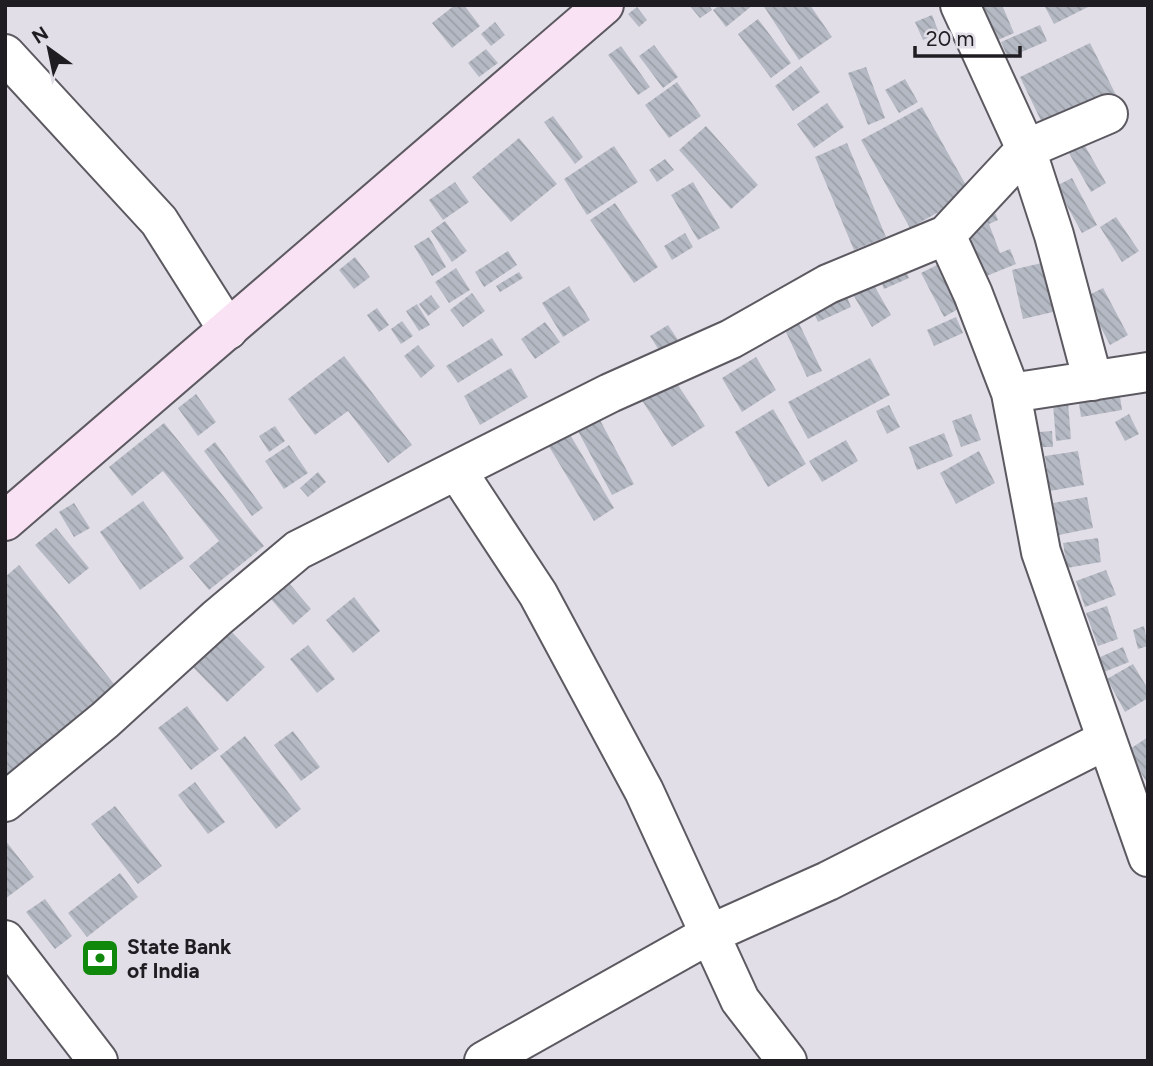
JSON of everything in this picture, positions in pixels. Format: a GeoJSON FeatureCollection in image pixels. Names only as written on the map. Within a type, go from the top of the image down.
{"type":"FeatureCollection","features":[{"type":"Feature","properties":{"kind":"street"},"geometry":{"type":"LineString","coordinates":[[5,521],[604,5]]}},
{"type":"Feature","properties":{"kind":"street"},"geometry":{"type":"LineString","coordinates":[[960,5],[1026,149],[1054,235],[1093,381]]}},
{"type":"Feature","properties":{"kind":"street"},"geometry":{"type":"LineString","coordinates":[[5,54],[159,221],[228,330]]}},
{"type":"Feature","properties":{"kind":"street"},"geometry":{"type":"LineString","coordinates":[[5,803],[105,720],[217,618],[298,550],[610,393],[731,339],[828,284],[946,235],[1026,149],[1108,114]]}},
{"type":"Feature","properties":{"kind":"street"},"geometry":{"type":"LineString","coordinates":[[946,235],[973,294],[1011,393],[1041,552],[1148,857]]}},
{"type":"Feature","properties":{"kind":"street"},"geometry":{"type":"LineString","coordinates":[[1011,393],[1148,372]]}},
{"type":"Feature","properties":{"kind":"street"},"geometry":{"type":"LineString","coordinates":[[457,471],[538,594],[644,791],[740,1000],[787,1061]]}},
{"type":"Feature","properties":{"kind":"street"},"geometry":{"type":"LineString","coordinates":[[484,1061],[710,934],[828,881],[1106,740]]}},
{"type":"Feature","properties":{"kind":"street"},"geometry":{"type":"LineString","coordinates":[[5,940],[98,1061]]}},
{"type":"Feature","properties":{"kind":"building"},"geometry":{"type":"Polygon","coordinates":[[[455,5],[464,5],[480,26],[452,48],[432,23],[455,5]]]}},
{"type":"Feature","properties":{"kind":"building"},"geometry":{"type":"Polygon","coordinates":[[[689,5],[709,5],[712,10],[700,18],[689,5]]]}},
{"type":"Feature","properties":{"kind":"building"},"geometry":{"type":"Polygon","coordinates":[[[720,5],[753,5],[726,27],[713,10],[720,5]]]}},
{"type":"Feature","properties":{"kind":"building"},"geometry":{"type":"Polygon","coordinates":[[[763,5],[810,5],[832,37],[799,60],[763,5]]]}},
{"type":"Feature","properties":{"kind":"building"},"geometry":{"type":"Polygon","coordinates":[[[983,5],[1002,5],[1014,33],[998,40],[983,5]]]}},
{"type":"Feature","properties":{"kind":"building"},"geometry":{"type":"Polygon","coordinates":[[[1044,5],[1092,5],[1054,24],[1044,5]]]}},
{"type":"Feature","properties":{"kind":"building"},"geometry":{"type":"Polygon","coordinates":[[[637,7],[647,20],[639,27],[628,14],[637,7]]]}},
{"type":"Feature","properties":{"kind":"building"},"geometry":{"type":"Polygon","coordinates":[[[932,15],[939,33],[923,40],[915,22],[932,15]]]}},
{"type":"Feature","properties":{"kind":"building"},"geometry":{"type":"Polygon","coordinates":[[[758,19],[791,63],[771,78],[738,34],[758,19]]]}},
{"type":"Feature","properties":{"kind":"building"},"geometry":{"type":"Polygon","coordinates":[[[495,22],[505,35],[491,46],[481,34],[495,22]]]}},
{"type":"Feature","properties":{"kind":"building"},"geometry":{"type":"Polygon","coordinates":[[[1040,25],[1047,41],[1008,58],[1001,42],[1040,25]]]}},
{"type":"Feature","properties":{"kind":"building"},"geometry":{"type":"Polygon","coordinates":[[[1090,43],[1117,97],[1046,131],[1020,77],[1090,43]]]}},
{"type":"Feature","properties":{"kind":"building"},"geometry":{"type":"Polygon","coordinates":[[[654,45],[678,77],[663,88],[639,56],[654,45]]]}},
{"type":"Feature","properties":{"kind":"building"},"geometry":{"type":"Polygon","coordinates":[[[621,46],[650,87],[638,95],[608,55],[621,46]]]}},
{"type":"Feature","properties":{"kind":"building"},"geometry":{"type":"Polygon","coordinates":[[[486,49],[498,63],[479,77],[468,63],[486,49]]]}},
{"type":"Feature","properties":{"kind":"building"},"geometry":{"type":"Polygon","coordinates":[[[801,66],[820,92],[793,111],[775,86],[801,66]]]}},
{"type":"Feature","properties":{"kind":"building"},"geometry":{"type":"Polygon","coordinates":[[[866,67],[885,118],[868,125],[848,73],[866,67]]]}},
{"type":"Feature","properties":{"kind":"building"},"geometry":{"type":"Polygon","coordinates":[[[905,79],[918,102],[899,113],[885,90],[905,79]]]}},
{"type":"Feature","properties":{"kind":"building"},"geometry":{"type":"Polygon","coordinates":[[[677,82],[701,116],[669,138],[645,105],[677,82]]]}},
{"type":"Feature","properties":{"kind":"building"},"geometry":{"type":"Polygon","coordinates":[[[827,103],[844,127],[814,148],[797,124],[827,103]]]}},
{"type":"Feature","properties":{"kind":"building"},"geometry":{"type":"Polygon","coordinates":[[[922,107],[971,194],[910,228],[861,140],[922,107]]]}},
{"type":"Feature","properties":{"kind":"building"},"geometry":{"type":"Polygon","coordinates":[[[553,116],[583,157],[575,164],[544,122],[553,116]]]}},
{"type":"Feature","properties":{"kind":"building"},"geometry":{"type":"Polygon","coordinates":[[[706,126],[758,185],[731,209],[679,150],[706,126]]]}},
{"type":"Feature","properties":{"kind":"building"},"geometry":{"type":"Polygon","coordinates":[[[1080,137],[1106,183],[1091,192],[1065,146],[1080,137]]]}},
{"type":"Feature","properties":{"kind":"building"},"geometry":{"type":"Polygon","coordinates":[[[519,138],[557,184],[511,222],[472,177],[519,138]]]}},
{"type":"Feature","properties":{"kind":"building"},"geometry":{"type":"Polygon","coordinates":[[[847,143],[886,237],[854,250],[815,157],[847,143]]]}},
{"type":"Feature","properties":{"kind":"building"},"geometry":{"type":"Polygon","coordinates":[[[614,146],[638,182],[587,215],[564,179],[614,146]]]}},
{"type":"Feature","properties":{"kind":"building"},"geometry":{"type":"Polygon","coordinates":[[[665,159],[674,170],[657,182],[649,170],[665,159]]]}},
{"type":"Feature","properties":{"kind":"building"},"geometry":{"type":"Polygon","coordinates":[[[1072,178],[1097,225],[1082,233],[1056,186],[1072,178]]]}},
{"type":"Feature","properties":{"kind":"building"},"geometry":{"type":"Polygon","coordinates":[[[455,182],[469,202],[443,220],[429,200],[455,182]]]}},
{"type":"Feature","properties":{"kind":"building"},"geometry":{"type":"Polygon","coordinates":[[[693,182],[720,228],[698,240],[671,195],[693,182]]]}},
{"type":"Feature","properties":{"kind":"building"},"geometry":{"type":"Polygon","coordinates":[[[615,203],[658,267],[634,283],[590,220],[615,203]]]}},
{"type":"Feature","properties":{"kind":"building"},"geometry":{"type":"Polygon","coordinates":[[[994,210],[998,220],[989,224],[1000,253],[1010,249],[1016,264],[984,277],[962,223],[994,210]]]}},
{"type":"Feature","properties":{"kind":"building"},"geometry":{"type":"Polygon","coordinates":[[[1116,217],[1139,251],[1122,262],[1100,227],[1116,217]]]}},
{"type":"Feature","properties":{"kind":"building"},"geometry":{"type":"Polygon","coordinates":[[[445,221],[467,251],[452,262],[431,231],[445,221]]]}},
{"type":"Feature","properties":{"kind":"building"},"geometry":{"type":"Polygon","coordinates":[[[685,233],[693,247],[672,260],[664,246],[685,233]]]}},
{"type":"Feature","properties":{"kind":"building"},"geometry":{"type":"Polygon","coordinates":[[[429,237],[446,267],[432,276],[414,246],[429,237]]]}},
{"type":"Feature","properties":{"kind":"building"},"geometry":{"type":"Polygon","coordinates":[[[508,251],[517,265],[484,287],[475,272],[508,251]]]}},
{"type":"Feature","properties":{"kind":"building"},"geometry":{"type":"Polygon","coordinates":[[[355,257],[370,277],[354,289],[339,270],[355,257]]]}},
{"type":"Feature","properties":{"kind":"building"},"geometry":{"type":"Polygon","coordinates":[[[1046,262],[1057,311],[1023,319],[1012,270],[1046,262]]]}},
{"type":"Feature","properties":{"kind":"building"},"geometry":{"type":"Polygon","coordinates":[[[902,263],[909,278],[884,289],[878,273],[902,263]]]}},
{"type":"Feature","properties":{"kind":"building"},"geometry":{"type":"Polygon","coordinates":[[[937,265],[960,308],[944,317],[921,273],[937,265]]]}},
{"type":"Feature","properties":{"kind":"building"},"geometry":{"type":"Polygon","coordinates":[[[456,268],[470,290],[449,303],[435,282],[456,268]]]}},
{"type":"Feature","properties":{"kind":"building"},"geometry":{"type":"Polygon","coordinates":[[[519,272],[523,278],[500,292],[496,286],[519,272]]]}},
{"type":"Feature","properties":{"kind":"building"},"geometry":{"type":"Polygon","coordinates":[[[871,280],[891,315],[872,327],[851,291],[871,280]]]}},
{"type":"Feature","properties":{"kind":"building"},"geometry":{"type":"Polygon","coordinates":[[[569,286],[590,320],[563,337],[542,303],[569,286]]]}},
{"type":"Feature","properties":{"kind":"building"},"geometry":{"type":"Polygon","coordinates":[[[843,287],[851,307],[818,322],[809,302],[843,287]]]}},
{"type":"Feature","properties":{"kind":"building"},"geometry":{"type":"Polygon","coordinates":[[[1103,288],[1128,335],[1110,345],[1085,297],[1103,288]]]}},
{"type":"Feature","properties":{"kind":"building"},"geometry":{"type":"Polygon","coordinates":[[[472,293],[485,311],[463,327],[450,310],[472,293]]]}},
{"type":"Feature","properties":{"kind":"building"},"geometry":{"type":"Polygon","coordinates":[[[431,295],[440,307],[428,316],[419,304],[431,295]]]}},
{"type":"Feature","properties":{"kind":"building"},"geometry":{"type":"Polygon","coordinates":[[[417,304],[430,325],[419,331],[406,311],[417,304]]]}},
{"type":"Feature","properties":{"kind":"building"},"geometry":{"type":"Polygon","coordinates":[[[377,308],[389,325],[379,332],[367,315],[377,308]]]}},
{"type":"Feature","properties":{"kind":"building"},"geometry":{"type":"Polygon","coordinates":[[[792,309],[822,371],[807,377],[778,315],[792,309]]]}},
{"type":"Feature","properties":{"kind":"building"},"geometry":{"type":"Polygon","coordinates":[[[956,317],[963,333],[934,346],[927,330],[956,317]]]}},
{"type":"Feature","properties":{"kind":"building"},"geometry":{"type":"Polygon","coordinates":[[[402,321],[413,336],[401,344],[391,329],[402,321]]]}},
{"type":"Feature","properties":{"kind":"building"},"geometry":{"type":"Polygon","coordinates":[[[545,322],[560,342],[535,359],[521,339],[545,322]]]}},
{"type":"Feature","properties":{"kind":"building"},"geometry":{"type":"Polygon","coordinates":[[[668,325],[680,343],[662,355],[650,336],[668,325]]]}},
{"type":"Feature","properties":{"kind":"building"},"geometry":{"type":"Polygon","coordinates":[[[492,338],[503,355],[458,383],[446,366],[492,338]]]}},
{"type":"Feature","properties":{"kind":"building"},"geometry":{"type":"Polygon","coordinates":[[[418,345],[435,366],[421,378],[404,356],[418,345]]]}},
{"type":"Feature","properties":{"kind":"building"},"geometry":{"type":"Polygon","coordinates":[[[344,356],[412,445],[388,463],[348,411],[315,435],[288,399],[344,356]]]}},
{"type":"Feature","properties":{"kind":"building"},"geometry":{"type":"Polygon","coordinates":[[[756,357],[776,390],[742,412],[722,378],[756,357]]]}},
{"type":"Feature","properties":{"kind":"building"},"geometry":{"type":"Polygon","coordinates":[[[870,358],[890,395],[808,439],[788,402],[870,358]]]}},
{"type":"Feature","properties":{"kind":"building"},"geometry":{"type":"Polygon","coordinates":[[[511,368],[528,397],[480,425],[464,396],[511,368]]]}},
{"type":"Feature","properties":{"kind":"building"},"geometry":{"type":"Polygon","coordinates":[[[668,370],[705,426],[672,447],[636,391],[668,370]]]}},
{"type":"Feature","properties":{"kind":"building"},"geometry":{"type":"Polygon","coordinates":[[[1067,390],[1071,439],[1056,441],[1052,392],[1067,390]]]}},
{"type":"Feature","properties":{"kind":"building"},"geometry":{"type":"Polygon","coordinates":[[[1119,390],[1122,410],[1081,417],[1078,397],[1119,390]]]}},
{"type":"Feature","properties":{"kind":"building"},"geometry":{"type":"Polygon","coordinates":[[[196,394],[216,422],[198,436],[178,408],[196,394]]]}},
{"type":"Feature","properties":{"kind":"building"},"geometry":{"type":"Polygon","coordinates":[[[592,405],[634,484],[612,495],[570,416],[592,405]]]}},
{"type":"Feature","properties":{"kind":"building"},"geometry":{"type":"Polygon","coordinates":[[[889,405],[900,427],[887,434],[876,411],[889,405]]]}},
{"type":"Feature","properties":{"kind":"building"},"geometry":{"type":"Polygon","coordinates":[[[773,409],[806,464],[768,487],[735,432],[773,409]]]}},
{"type":"Feature","properties":{"kind":"building"},"geometry":{"type":"Polygon","coordinates":[[[971,414],[981,440],[961,447],[952,421],[971,414]]]}},
{"type":"Feature","properties":{"kind":"building"},"geometry":{"type":"Polygon","coordinates":[[[1129,414],[1139,434],[1125,441],[1115,422],[1129,414]]]}},
{"type":"Feature","properties":{"kind":"building"},"geometry":{"type":"Polygon","coordinates":[[[164,423],[264,546],[209,590],[189,566],[219,541],[163,471],[132,496],[109,467],[164,423]]]}},
{"type":"Feature","properties":{"kind":"building"},"geometry":{"type":"Polygon","coordinates":[[[563,423],[614,508],[594,521],[542,435],[563,423]]]}},
{"type":"Feature","properties":{"kind":"building"},"geometry":{"type":"Polygon","coordinates":[[[275,426],[285,441],[269,452],[259,436],[275,426]]]}},
{"type":"Feature","properties":{"kind":"building"},"geometry":{"type":"Polygon","coordinates":[[[1052,431],[1053,447],[1040,447],[1039,432],[1052,431]]]}},
{"type":"Feature","properties":{"kind":"building"},"geometry":{"type":"Polygon","coordinates":[[[944,433],[953,456],[917,470],[909,447],[944,433]]]}},
{"type":"Feature","properties":{"kind":"building"},"geometry":{"type":"Polygon","coordinates":[[[846,440],[858,461],[822,482],[809,461],[846,440]]]}},
{"type":"Feature","properties":{"kind":"building"},"geometry":{"type":"Polygon","coordinates":[[[215,442],[263,508],[252,516],[204,451],[215,442]]]}},
{"type":"Feature","properties":{"kind":"building"},"geometry":{"type":"Polygon","coordinates":[[[289,445],[308,473],[284,489],[265,461],[289,445]]]}},
{"type":"Feature","properties":{"kind":"building"},"geometry":{"type":"Polygon","coordinates":[[[979,451],[995,483],[956,504],[940,473],[979,451]]]}},
{"type":"Feature","properties":{"kind":"building"},"geometry":{"type":"Polygon","coordinates":[[[1078,451],[1084,485],[1050,491],[1045,456],[1078,451]]]}},
{"type":"Feature","properties":{"kind":"building"},"geometry":{"type":"Polygon","coordinates":[[[318,472],[326,482],[308,497],[300,488],[318,472]]]}},
{"type":"Feature","properties":{"kind":"building"},"geometry":{"type":"Polygon","coordinates":[[[1087,497],[1093,528],[1059,535],[1053,503],[1087,497]]]}},
{"type":"Feature","properties":{"kind":"building"},"geometry":{"type":"Polygon","coordinates":[[[143,501],[184,558],[140,590],[100,532],[143,501]]]}},
{"type":"Feature","properties":{"kind":"building"},"geometry":{"type":"Polygon","coordinates":[[[74,503],[90,528],[74,537],[59,512],[74,503]]]}},
{"type":"Feature","properties":{"kind":"building"},"geometry":{"type":"Polygon","coordinates":[[[56,528],[89,568],[69,584],[35,545],[56,528]]]}},
{"type":"Feature","properties":{"kind":"building"},"geometry":{"type":"Polygon","coordinates":[[[1098,538],[1101,562],[1067,568],[1063,543],[1098,538]]]}},
{"type":"Feature","properties":{"kind":"building"},"geometry":{"type":"Polygon","coordinates":[[[19,565],[118,689],[5,778],[5,577],[19,565]]]}},
{"type":"Feature","properties":{"kind":"building"},"geometry":{"type":"Polygon","coordinates":[[[1106,570],[1116,595],[1085,607],[1076,581],[1106,570]]]}},
{"type":"Feature","properties":{"kind":"building"},"geometry":{"type":"Polygon","coordinates":[[[289,583],[311,609],[293,625],[271,599],[289,583]]]}},
{"type":"Feature","properties":{"kind":"building"},"geometry":{"type":"Polygon","coordinates":[[[354,597],[380,631],[353,653],[326,620],[354,597]]]}},
{"type":"Feature","properties":{"kind":"building"},"geometry":{"type":"Polygon","coordinates":[[[1107,606],[1118,639],[1098,646],[1086,613],[1107,606]]]}},
{"type":"Feature","properties":{"kind":"building"},"geometry":{"type":"Polygon","coordinates":[[[226,626],[265,667],[227,702],[188,662],[226,626]]]}},
{"type":"Feature","properties":{"kind":"building"},"geometry":{"type":"Polygon","coordinates":[[[1144,626],[1148,646],[1138,649],[1133,630],[1144,626]]]}},
{"type":"Feature","properties":{"kind":"building"},"geometry":{"type":"Polygon","coordinates":[[[308,645],[335,679],[317,693],[290,659],[308,645]]]}},
{"type":"Feature","properties":{"kind":"building"},"geometry":{"type":"Polygon","coordinates":[[[1123,647],[1129,662],[1104,672],[1098,658],[1123,647]]]}},
{"type":"Feature","properties":{"kind":"building"},"geometry":{"type":"Polygon","coordinates":[[[1133,664],[1148,689],[1148,698],[1125,712],[1107,679],[1133,664]]]}},
{"type":"Feature","properties":{"kind":"building"},"geometry":{"type":"Polygon","coordinates":[[[187,706],[219,749],[191,770],[158,728],[187,706]]]}},
{"type":"Feature","properties":{"kind":"building"},"geometry":{"type":"Polygon","coordinates":[[[293,731],[320,767],[301,781],[274,745],[293,731]]]}},
{"type":"Feature","properties":{"kind":"building"},"geometry":{"type":"Polygon","coordinates":[[[245,736],[301,809],[276,829],[220,756],[245,736]]]}},
{"type":"Feature","properties":{"kind":"building"},"geometry":{"type":"Polygon","coordinates":[[[1148,737],[1148,780],[1146,781],[1127,751],[1148,737]]]}},
{"type":"Feature","properties":{"kind":"building"},"geometry":{"type":"Polygon","coordinates":[[[195,782],[225,822],[208,834],[178,795],[195,782]]]}},
{"type":"Feature","properties":{"kind":"building"},"geometry":{"type":"Polygon","coordinates":[[[115,806],[162,866],[138,884],[91,824],[115,806]]]}},
{"type":"Feature","properties":{"kind":"building"},"geometry":{"type":"Polygon","coordinates":[[[5,840],[34,877],[5,899],[5,840]]]}},
{"type":"Feature","properties":{"kind":"building"},"geometry":{"type":"Polygon","coordinates":[[[120,873],[138,897],[87,937],[68,913],[120,873]]]}},
{"type":"Feature","properties":{"kind":"building"},"geometry":{"type":"Polygon","coordinates":[[[45,899],[72,936],[55,949],[26,912],[45,899]]]}},
{"type":"Feature","properties":{"kind":"place","name":"State Bank of India"},"geometry":{"type":"Point","coordinates":[100,958]}}]}
